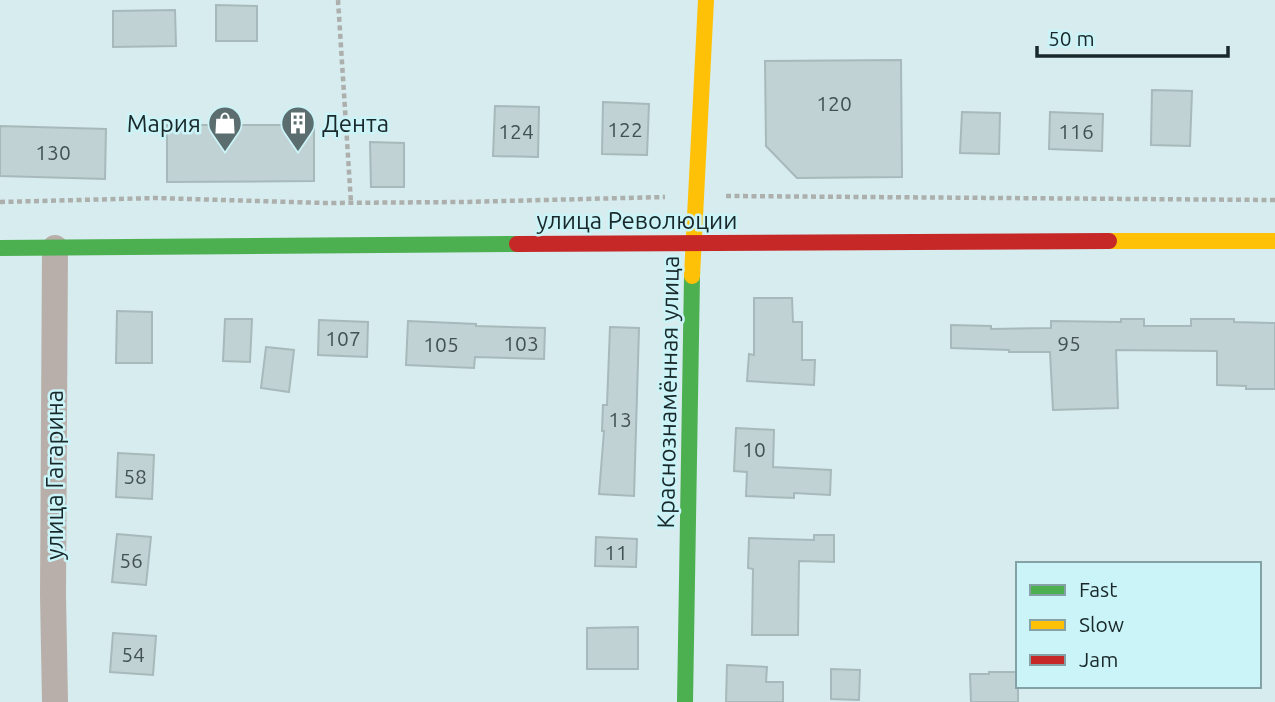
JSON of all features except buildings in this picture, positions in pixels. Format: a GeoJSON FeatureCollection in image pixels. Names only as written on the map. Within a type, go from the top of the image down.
{"type":"FeatureCollection","features":[{"type":"Feature","properties":{"kind":"main road","name":"Краснознамённая улица"},"geometry":{"type":"LineString","coordinates":[[685,702],[694,242],[706,0]]}},
{"type":"Feature","properties":{"kind":"main road","name":"улица Революции"},"geometry":{"type":"LineString","coordinates":[[0,248],[694,242],[1275,241]]}},
{"type":"Feature","properties":{"kind":"street","name":"улица Гагарина"},"geometry":{"type":"LineString","coordinates":[[55,248],[55,702]]}},
{"type":"Feature","properties":{"kind":"path"},"geometry":{"type":"LineString","coordinates":[[338,0],[351,203]]}},
{"type":"Feature","properties":{"kind":"path"},"geometry":{"type":"LineString","coordinates":[[0,202],[157,198],[351,203],[696,196],[1275,200]]}},
{"type":"Feature","properties":{"kind":"traffic: fast"},"geometry":{"type":"LineString","coordinates":[[0,248],[517,244]]}},
{"type":"Feature","properties":{"kind":"traffic: fast"},"geometry":{"type":"LineString","coordinates":[[685,702],[692,276]]}},
{"type":"Feature","properties":{"kind":"traffic: slow"},"geometry":{"type":"LineString","coordinates":[[692,276],[706,0]]}},
{"type":"Feature","properties":{"kind":"traffic: slow"},"geometry":{"type":"LineString","coordinates":[[1109,241],[1275,241]]}},
{"type":"Feature","properties":{"kind":"traffic: jam"},"geometry":{"type":"LineString","coordinates":[[517,244],[1109,241]]}},
{"type":"Feature","properties":{"kind":"place","name":"Мария"},"geometry":{"type":"Point","coordinates":[225,153]}},
{"type":"Feature","properties":{"kind":"place","name":"Дента"},"geometry":{"type":"Point","coordinates":[298,153]}}]}
